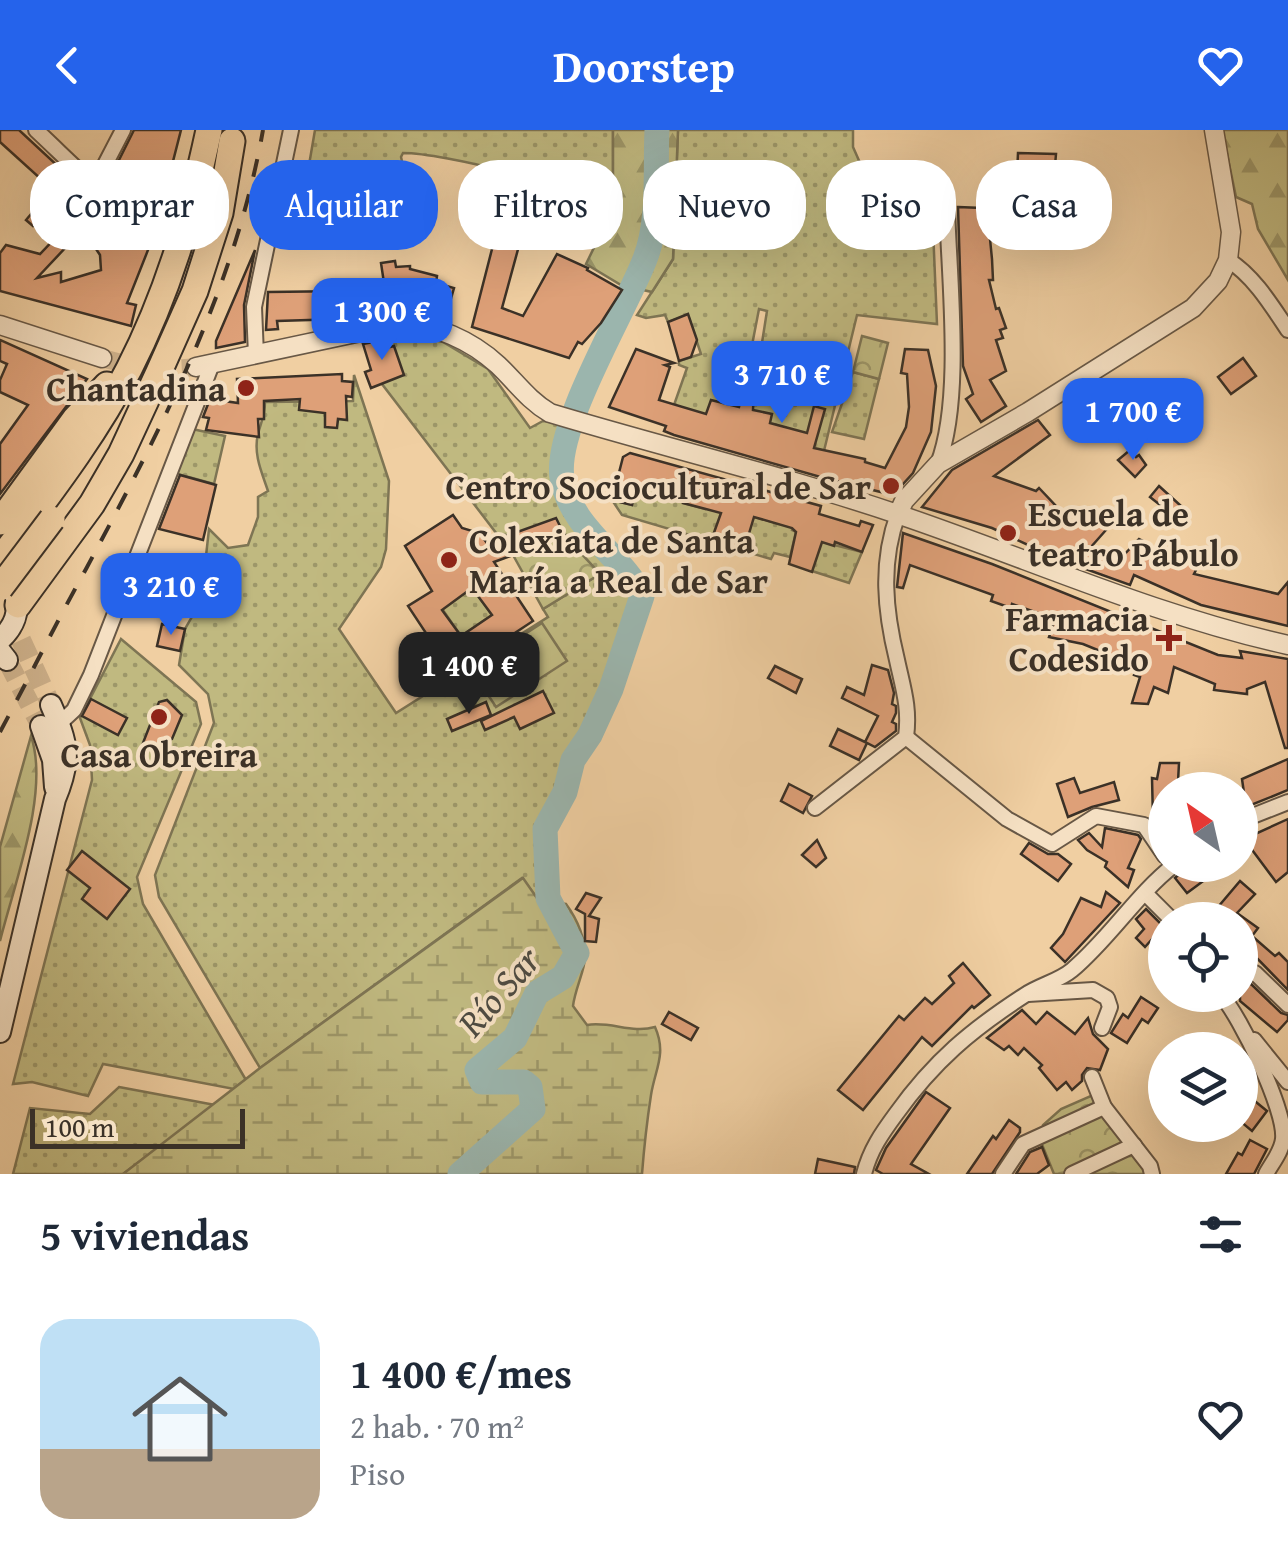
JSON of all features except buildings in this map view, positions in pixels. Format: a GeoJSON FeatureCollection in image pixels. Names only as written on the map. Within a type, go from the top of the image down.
{"type":"FeatureCollection","features":[{"type":"Feature","properties":{"kind":"highway"},"geometry":{"type":"LineString","coordinates":[[213,160],[225,134]]}},
{"type":"Feature","properties":{"kind":"highway"},"geometry":{"type":"LineString","coordinates":[[0,560],[46,513],[129,405],[180,302],[225,134]]}},
{"type":"Feature","properties":{"kind":"highway"},"geometry":{"type":"LineString","coordinates":[[8,629],[92,504],[160,372],[200,275],[220,212],[225,134]]}},
{"type":"Feature","properties":{"kind":"highway"},"geometry":{"type":"LineString","coordinates":[[8,629],[46,513],[136,352],[178,250]]}},
{"type":"Feature","properties":{"kind":"highway"},"geometry":{"type":"LineString","coordinates":[[0,522],[75,420],[136,352]]}},
{"type":"Feature","properties":{"kind":"main road"},"geometry":{"type":"LineString","coordinates":[[0,572],[12,584],[8,629]]}},
{"type":"Feature","properties":{"kind":"main road"},"geometry":{"type":"LineString","coordinates":[[0,1032],[55,800],[67,771],[67,749],[50,718]]}},
{"type":"Feature","properties":{"kind":"street"},"geometry":{"type":"LineString","coordinates":[[36,130],[69,160]]}},
{"type":"Feature","properties":{"kind":"street"},"geometry":{"type":"LineString","coordinates":[[107,160],[123,130]]}},
{"type":"Feature","properties":{"kind":"street"},"geometry":{"type":"LineString","coordinates":[[256,356],[254,307],[291,130]]}},
{"type":"Feature","properties":{"kind":"street"},"geometry":{"type":"LineString","coordinates":[[815,808],[906,737],[908,707],[886,604],[886,562],[904,501],[938,464],[1193,308],[1218,282],[1228,260],[1231,232],[1214,130]]}},
{"type":"Feature","properties":{"kind":"street"},"geometry":{"type":"LineString","coordinates":[[938,464],[950,408],[949,250]]}},
{"type":"Feature","properties":{"kind":"street"},"geometry":{"type":"LineString","coordinates":[[1228,260],[1261,292],[1288,330]]}},
{"type":"Feature","properties":{"kind":"street"},"geometry":{"type":"LineString","coordinates":[[0,324],[102,358]]}},
{"type":"Feature","properties":{"kind":"street"},"geometry":{"type":"LineString","coordinates":[[50,718],[74,710],[106,641],[204,366],[398,324],[424,326],[455,336],[483,353],[526,396],[550,413],[898,514],[1123,599],[1187,620],[1288,645]]}},
{"type":"Feature","properties":{"kind":"street"},"geometry":{"type":"LineString","coordinates":[[906,737],[1007,819],[1052,844],[1096,816],[1144,825],[1148,831]]}},
{"type":"Feature","properties":{"kind":"street"},"geometry":{"type":"LineString","coordinates":[[1258,814],[1288,802]]}},
{"type":"Feature","properties":{"kind":"street"},"geometry":{"type":"LineString","coordinates":[[864,1174],[875,1144],[935,1064],[964,1036],[1027,993],[1074,968],[1154,882]]}},
{"type":"Feature","properties":{"kind":"street"},"geometry":{"type":"LineString","coordinates":[[1145,892],[1155,902]]}},
{"type":"Feature","properties":{"kind":"street"},"geometry":{"type":"LineString","coordinates":[[1258,976],[1288,1005]]}},
{"type":"Feature","properties":{"kind":"street"},"geometry":{"type":"LineString","coordinates":[[1027,993],[1100,992],[1110,1007],[1102,1028]]}},
{"type":"Feature","properties":{"kind":"street"},"geometry":{"type":"LineString","coordinates":[[1233,1012],[1288,1082]]}},
{"type":"Feature","properties":{"kind":"street"},"geometry":{"type":"LineString","coordinates":[[1242,1024],[1283,1129],[1282,1145],[1266,1174]]}},
{"type":"Feature","properties":{"kind":"street"},"geometry":{"type":"LineString","coordinates":[[1092,1078],[1104,1108],[1150,1166],[1152,1174]]}},
{"type":"Feature","properties":{"kind":"street"},"geometry":{"type":"LineString","coordinates":[[1003,1174],[1022,1144],[1104,1108]]}},
{"type":"Feature","properties":{"kind":"street"},"geometry":{"type":"LineString","coordinates":[[1072,1174],[1134,1145]]}},
{"type":"Feature","properties":{"kind":"green space"},"geometry":{"type":"Polygon","coordinates":[[[315,130],[613,130],[613,160],[458,160],[403,153],[402,160],[310,160],[315,130]]]}},
{"type":"Feature","properties":{"kind":"green space"},"geometry":{"type":"Polygon","coordinates":[[[613,130],[678,130],[677,160],[643,160],[643,250],[673,250],[673,259],[652,292],[621,285],[586,264],[593,250],[623,250],[623,160],[613,160],[613,130]]]}},
{"type":"Feature","properties":{"kind":"green space"},"geometry":{"type":"Polygon","coordinates":[[[678,130],[853,130],[853,147],[859,160],[826,160],[826,250],[934,250],[937,324],[857,315],[823,455],[674,405],[687,368],[679,365],[679,361],[701,354],[688,315],[668,322],[665,315],[637,315],[673,259],[673,250],[806,250],[806,160],[677,160],[678,130]],[[759,309],[742,397],[753,400],[767,311],[759,309]]]}},
{"type":"Feature","properties":{"kind":"green space"},"geometry":{"type":"Polygon","coordinates":[[[1222,130],[1288,130],[1288,280],[1258,229],[1252,204],[1236,197],[1222,130]]]}},
{"type":"Feature","properties":{"kind":"green space"},"geometry":{"type":"Polygon","coordinates":[[[402,332],[443,342],[488,369],[530,428],[543,421],[561,423],[554,455],[566,503],[584,532],[623,574],[638,598],[607,687],[569,756],[560,788],[540,827],[545,901],[539,901],[522,878],[260,1068],[159,897],[155,875],[214,723],[208,694],[179,665],[185,629],[201,601],[209,529],[228,548],[248,545],[258,517],[258,497],[268,491],[257,449],[265,402],[353,401],[354,375],[389,481],[386,549],[381,567],[339,629],[396,713],[548,617],[543,609],[600,574],[565,536],[513,555],[382,384],[363,338],[402,332]]]}},
{"type":"Feature","properties":{"kind":"green space"},"geometry":{"type":"Polygon","coordinates":[[[862,336],[888,343],[879,379],[853,372],[862,336]]]}},
{"type":"Feature","properties":{"kind":"green space"},"geometry":{"type":"Polygon","coordinates":[[[853,372],[879,379],[864,439],[832,432],[853,372]]]}},
{"type":"Feature","properties":{"kind":"green space"},"geometry":{"type":"Polygon","coordinates":[[[192,429],[225,436],[214,484],[174,473],[192,429]]]}},
{"type":"Feature","properties":{"kind":"green space"},"geometry":{"type":"Polygon","coordinates":[[[636,483],[685,495],[684,503],[705,509],[707,503],[779,524],[794,522],[792,530],[796,532],[790,557],[774,553],[771,559],[622,515],[612,500],[632,505],[636,483]]]}},
{"type":"Feature","properties":{"kind":"green space"},"geometry":{"type":"Polygon","coordinates":[[[565,536],[600,574],[543,609],[513,555],[565,536]]]}},
{"type":"Feature","properties":{"kind":"green space"},"geometry":{"type":"Polygon","coordinates":[[[811,539],[862,552],[849,583],[812,571],[811,539]]]}},
{"type":"Feature","properties":{"kind":"green space"},"geometry":{"type":"Polygon","coordinates":[[[469,583],[492,615],[461,636],[438,603],[469,583]]]}},
{"type":"Feature","properties":{"kind":"green space"},"geometry":{"type":"Polygon","coordinates":[[[542,623],[567,661],[496,707],[471,669],[542,623]]]}},
{"type":"Feature","properties":{"kind":"green space"},"geometry":{"type":"Polygon","coordinates":[[[121,639],[196,702],[201,724],[137,877],[143,904],[246,1080],[234,1089],[103,1064],[88,1096],[32,1082],[13,1084],[92,780],[90,745],[80,718],[121,639]]]}},
{"type":"Feature","properties":{"kind":"green space"},"geometry":{"type":"Polygon","coordinates":[[[31,736],[36,759],[33,810],[0,941],[0,847],[31,736]]]}},
{"type":"Feature","properties":{"kind":"green space"},"geometry":{"type":"Polygon","coordinates":[[[523,878],[539,901],[566,904],[577,922],[585,957],[573,1006],[587,1025],[655,1027],[660,1054],[642,1174],[123,1174],[260,1068],[523,878]]]}},
{"type":"Feature","properties":{"kind":"green space"},"geometry":{"type":"Polygon","coordinates":[[[119,1087],[215,1105],[123,1174],[13,1174],[30,1108],[90,1114],[119,1087]]]}},
{"type":"Feature","properties":{"kind":"green space"},"geometry":{"type":"Polygon","coordinates":[[[1093,1095],[1147,1174],[1054,1174],[1041,1142],[1043,1125],[1061,1109],[1093,1095]]]}},
{"type":"Feature","properties":{"kind":"waterway","name":"Río Sar"},"geometry":{"type":"LineString","coordinates":[[460,1174],[533,1109],[530,1087],[524,1082],[482,1082],[477,1070],[515,1038],[537,993],[563,977],[577,953],[548,898],[545,829],[565,792],[573,760],[590,735],[611,689],[642,596],[575,512],[562,478],[562,456],[579,400],[650,244],[655,212],[657,130]]}},
{"type":"Feature","properties":{"kind":"tunnel"},"geometry":{"type":"LineString","coordinates":[[102,358],[148,367],[196,367]]}},
{"type":"Feature","properties":{"kind":"tunnel"},"geometry":{"type":"LineString","coordinates":[[21,640],[51,705]]}},
{"type":"Feature","properties":{"kind":"tunnel"},"geometry":{"type":"LineString","coordinates":[[7,660],[41,726]]}},
{"type":"Feature","properties":{"kind":"railway"},"geometry":{"type":"LineString","coordinates":[[0,732],[141,464],[192,356],[234,246],[263,130]]}},
{"type":"Feature","properties":{"kind":"place","name":"Chantadina"},"geometry":{"type":"Point","coordinates":[246,388]}},
{"type":"Feature","properties":{"kind":"place","name":"Centro Sociocultural de Sar"},"geometry":{"type":"Point","coordinates":[891,486]}},
{"type":"Feature","properties":{"kind":"place","name":"Escuela de teatro Pábulo"},"geometry":{"type":"Point","coordinates":[1008,533]}},
{"type":"Feature","properties":{"kind":"place","name":"Colexiata de Santa María a Real de Sar"},"geometry":{"type":"Point","coordinates":[449,560]}},
{"type":"Feature","properties":{"kind":"place","name":"Farmacia Codesido"},"geometry":{"type":"Point","coordinates":[1169,638]}},
{"type":"Feature","properties":{"kind":"place","name":"Casa Obreira"},"geometry":{"type":"Point","coordinates":[159,717]}}]}
